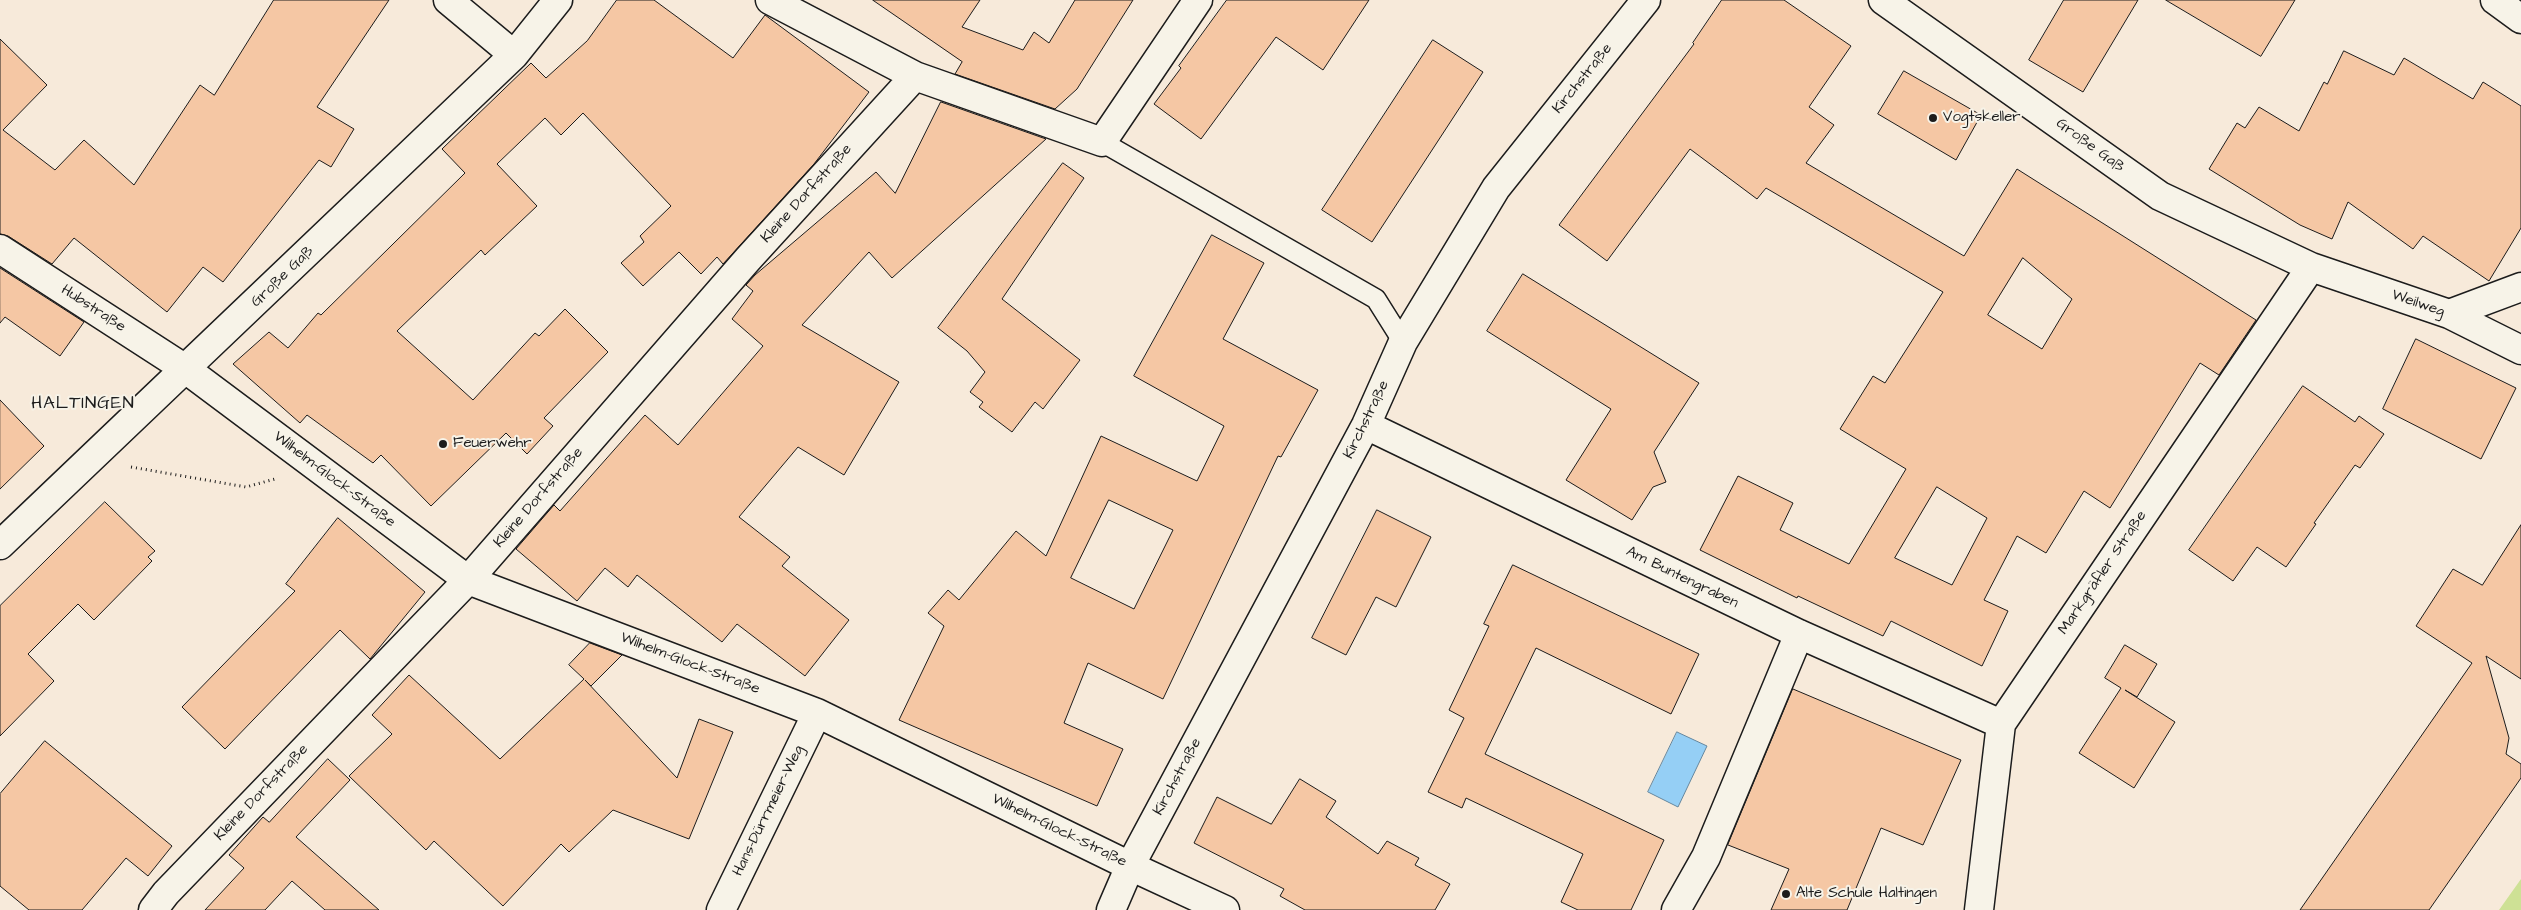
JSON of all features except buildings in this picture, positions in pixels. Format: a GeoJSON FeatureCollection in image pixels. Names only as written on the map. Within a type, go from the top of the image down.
{"type":"FeatureCollection","features":[{"type":"Feature","properties":{"kind":"street"},"geometry":{"type":"LineString","coordinates":[[448,0],[514,55]]}},
{"type":"Feature","properties":{"kind":"street","name":"Große Gaß"},"geometry":{"type":"LineString","coordinates":[[0,546],[93,456],[187,370],[514,55],[558,0]]}},
{"type":"Feature","properties":{"kind":"street"},"geometry":{"type":"LineString","coordinates":[[770,0],[914,76],[1102,142],[1198,0]]}},
{"type":"Feature","properties":{"kind":"street","name":"Kirchstraße"},"geometry":{"type":"LineString","coordinates":[[1111,910],[1130,866],[1366,425],[1403,342],[1496,188],[1646,0]]}},
{"type":"Feature","properties":{"kind":"street","name":"Große Gaß"},"geometry":{"type":"LineString","coordinates":[[1883,0],[2160,196],[2311,267]]}},
{"type":"Feature","properties":{"kind":"street"},"geometry":{"type":"LineString","coordinates":[[2495,0],[2521,19]]}},
{"type":"Feature","properties":{"kind":"street","name":"Kleine Dorfstraße"},"geometry":{"type":"LineString","coordinates":[[153,910],[166,893],[468,580],[748,259],[914,76]]}},
{"type":"Feature","properties":{"kind":"street","name":"Hubstraße"},"geometry":{"type":"LineString","coordinates":[[0,249],[187,370]]}},
{"type":"Feature","properties":{"kind":"street","name":"Weilweg"},"geometry":{"type":"LineString","coordinates":[[2311,267],[2448,314],[2521,350]]}},
{"type":"Feature","properties":{"kind":"street","name":"Markgräfler Straße"},"geometry":{"type":"LineString","coordinates":[[1979,910],[2001,724],[2311,267]]}},
{"type":"Feature","properties":{"kind":"street"},"geometry":{"type":"LineString","coordinates":[[2448,314],[2521,287]]}},
{"type":"Feature","properties":{"kind":"street","name":"Wilhelm-Glock-Straße"},"geometry":{"type":"LineString","coordinates":[[187,370],[468,580],[817,713],[1130,866],[1225,910]]}},
{"type":"Feature","properties":{"kind":"street","name":"Am Buntengraben"},"geometry":{"type":"LineString","coordinates":[[1366,425],[1798,634],[2001,724]]}},
{"type":"Feature","properties":{"kind":"street"},"geometry":{"type":"LineString","coordinates":[[1676,910],[1706,858],[1798,634]]}},
{"type":"Feature","properties":{"kind":"street","name":"Hans-Dürrmeier-Weg"},"geometry":{"type":"LineString","coordinates":[[721,910],[817,713]]}},
{"type":"Feature","properties":{"kind":"lane"},"geometry":{"type":"LineString","coordinates":[[1102,142],[1376,299],[1403,342]]}},
{"type":"Feature","properties":{"kind":"path"},"geometry":{"type":"LineString","coordinates":[[93,456],[120,465],[246,487],[298,472],[324,472]]}},
{"type":"Feature","properties":{"kind":"green space"},"geometry":{"type":"Polygon","coordinates":[[[2521,879],[2521,910],[2499,910],[2521,879]]]}},
{"type":"Feature","properties":{"kind":"water"},"geometry":{"type":"Polygon","coordinates":[[[1677,732],[1707,746],[1678,807],[1648,792],[1677,732]]]}},
{"type":"Feature","properties":{"kind":"place","name":"Vogtskeller"},"geometry":{"type":"Point","coordinates":[1933,118]}},
{"type":"Feature","properties":{"kind":"place","name":"Feuerwehr"},"geometry":{"type":"Point","coordinates":[443,444]}},
{"type":"Feature","properties":{"kind":"place","name":"Alte Schule Haltingen"},"geometry":{"type":"Point","coordinates":[1786,894]}},
{"type":"Feature","properties":{"kind":"district","name":"HALTINGEN"},"geometry":{"type":"Point","coordinates":[83,404]}}]}
